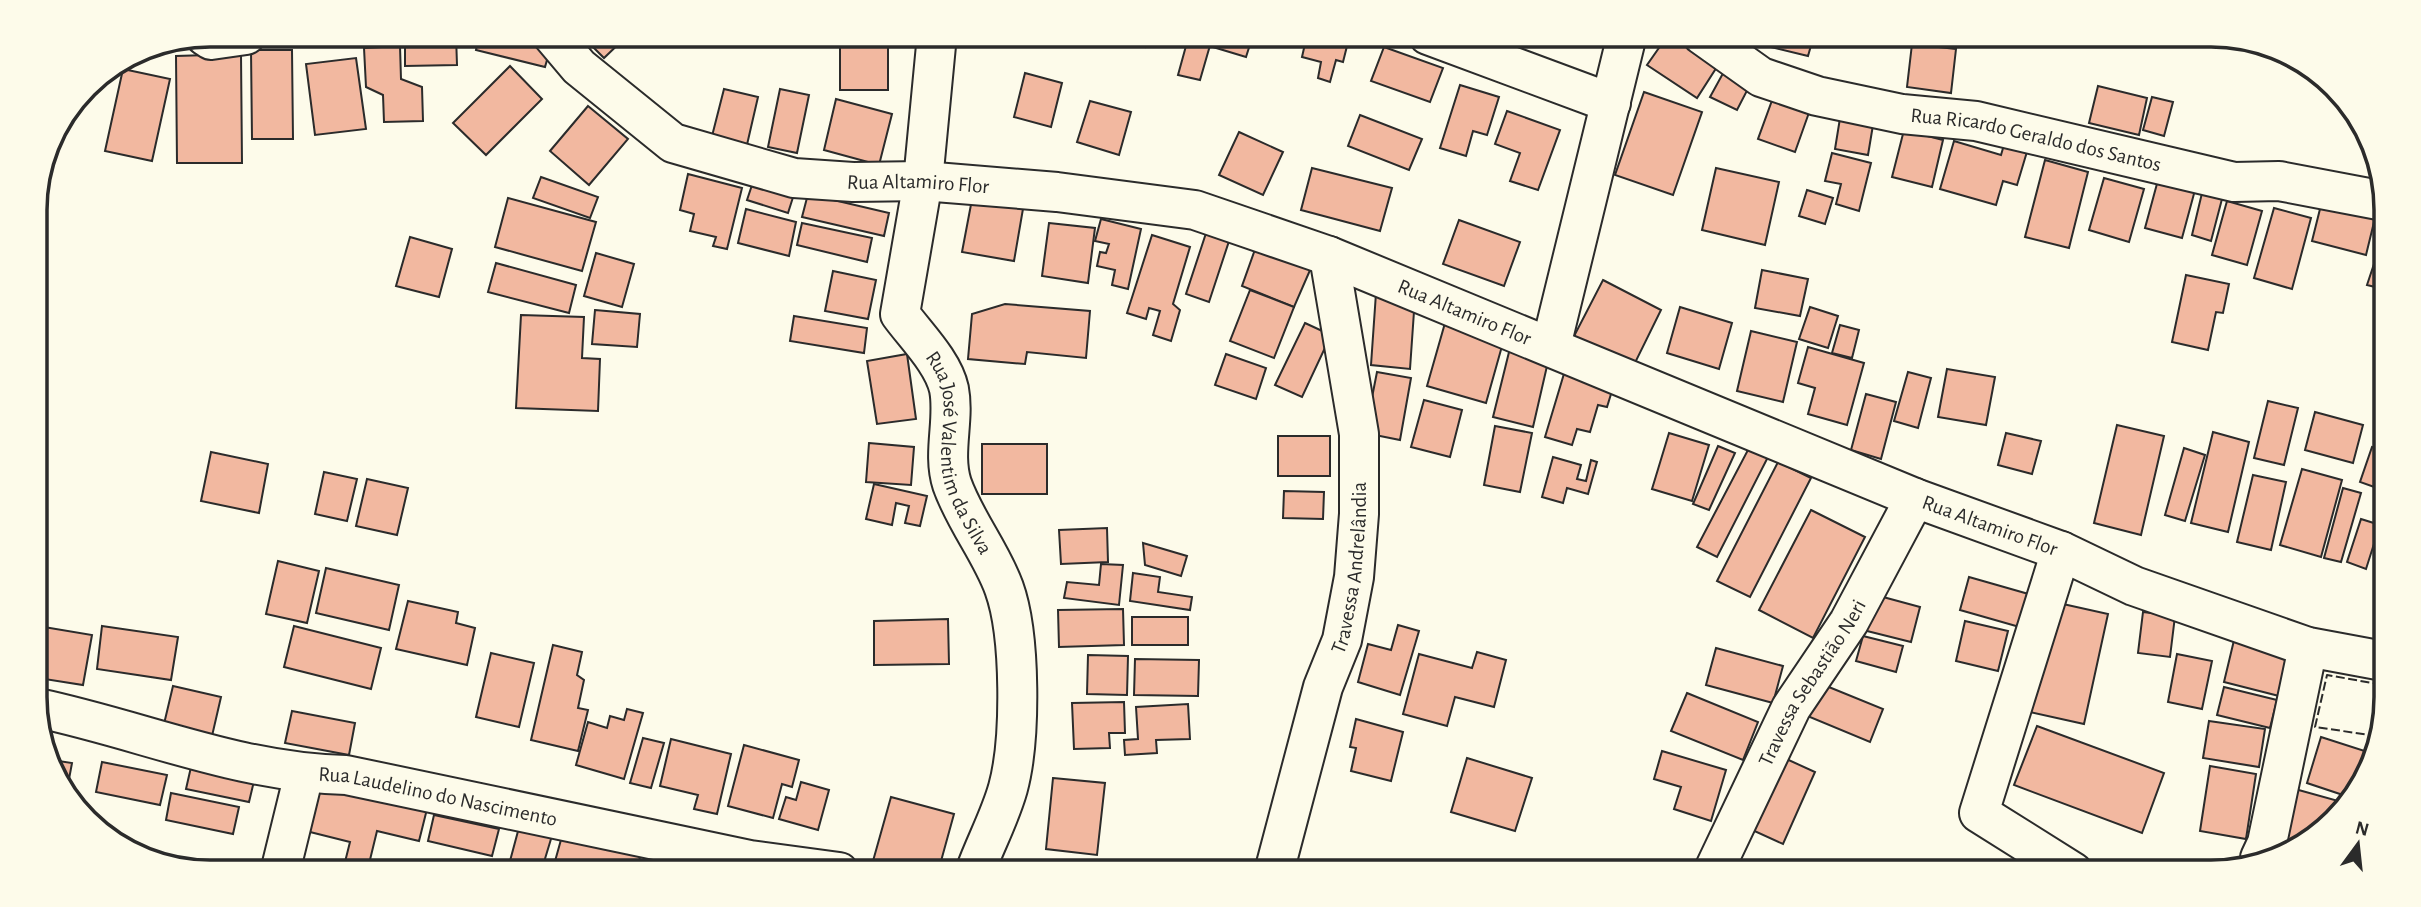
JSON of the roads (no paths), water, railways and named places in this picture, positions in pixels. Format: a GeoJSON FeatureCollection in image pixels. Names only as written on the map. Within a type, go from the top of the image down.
{"type":"FeatureCollection","features":[{"type":"Feature","properties":{"kind":"street","name":"Rua Altamiro Flor"},"geometry":{"type":"LineString","coordinates":[[562,47],[579,67],[673,144],[794,178],[852,182],[923,181],[1058,192],[1195,210],[1329,256],[1915,498],[2062,551],[2134,586],[2308,647],[2374,659]]}},
{"type":"Feature","properties":{"kind":"street","name":"Rua José Valentim da Silva"},"geometry":{"type":"LineString","coordinates":[[936,47],[923,181],[900,314],[936,362],[949,388],[947,465],[953,485],[1005,591],[1014,640],[1016,714],[1012,770],[980,860]]}},
{"type":"Feature","properties":{"kind":"street"},"geometry":{"type":"LineString","coordinates":[[1460,47],[1611,103]]}},
{"type":"Feature","properties":{"kind":"street"},"geometry":{"type":"LineString","coordinates":[[1551,346],[1624,47]]}},
{"type":"Feature","properties":{"kind":"street","name":"Rua Ricardo Geraldo dos Santos"},"geometry":{"type":"LineString","coordinates":[[1719,47],[1761,77],[1817,96],[1902,114],[1976,121],[2234,181],[2279,181],[2373,199]]}},
{"type":"Feature","properties":{"kind":"street","name":"Travessa Andrelândia"},"geometry":{"type":"LineString","coordinates":[[1277,859],[1323,687],[1342,640],[1356,552],[1359,434],[1329,256]]}},
{"type":"Feature","properties":{"kind":"street","name":"Travessa Sebastião Neri"},"geometry":{"type":"LineString","coordinates":[[1719,859],[1791,708],[1849,622],[1915,498]]}},
{"type":"Feature","properties":{"kind":"street"},"geometry":{"type":"LineString","coordinates":[[2052,859],[1979,813],[2062,551]]}},
{"type":"Feature","properties":{"kind":"street"},"geometry":{"type":"LineString","coordinates":[[2263,851],[2308,647]]}},
{"type":"Feature","properties":{"kind":"street","name":"Rua Laudelino do Nascimento"},"geometry":{"type":"LineString","coordinates":[[48,711],[246,765],[304,774],[346,775],[749,860]]}},
{"type":"Feature","properties":{"kind":"street"},"geometry":{"type":"LineString","coordinates":[[283,860],[304,774]]}}]}
